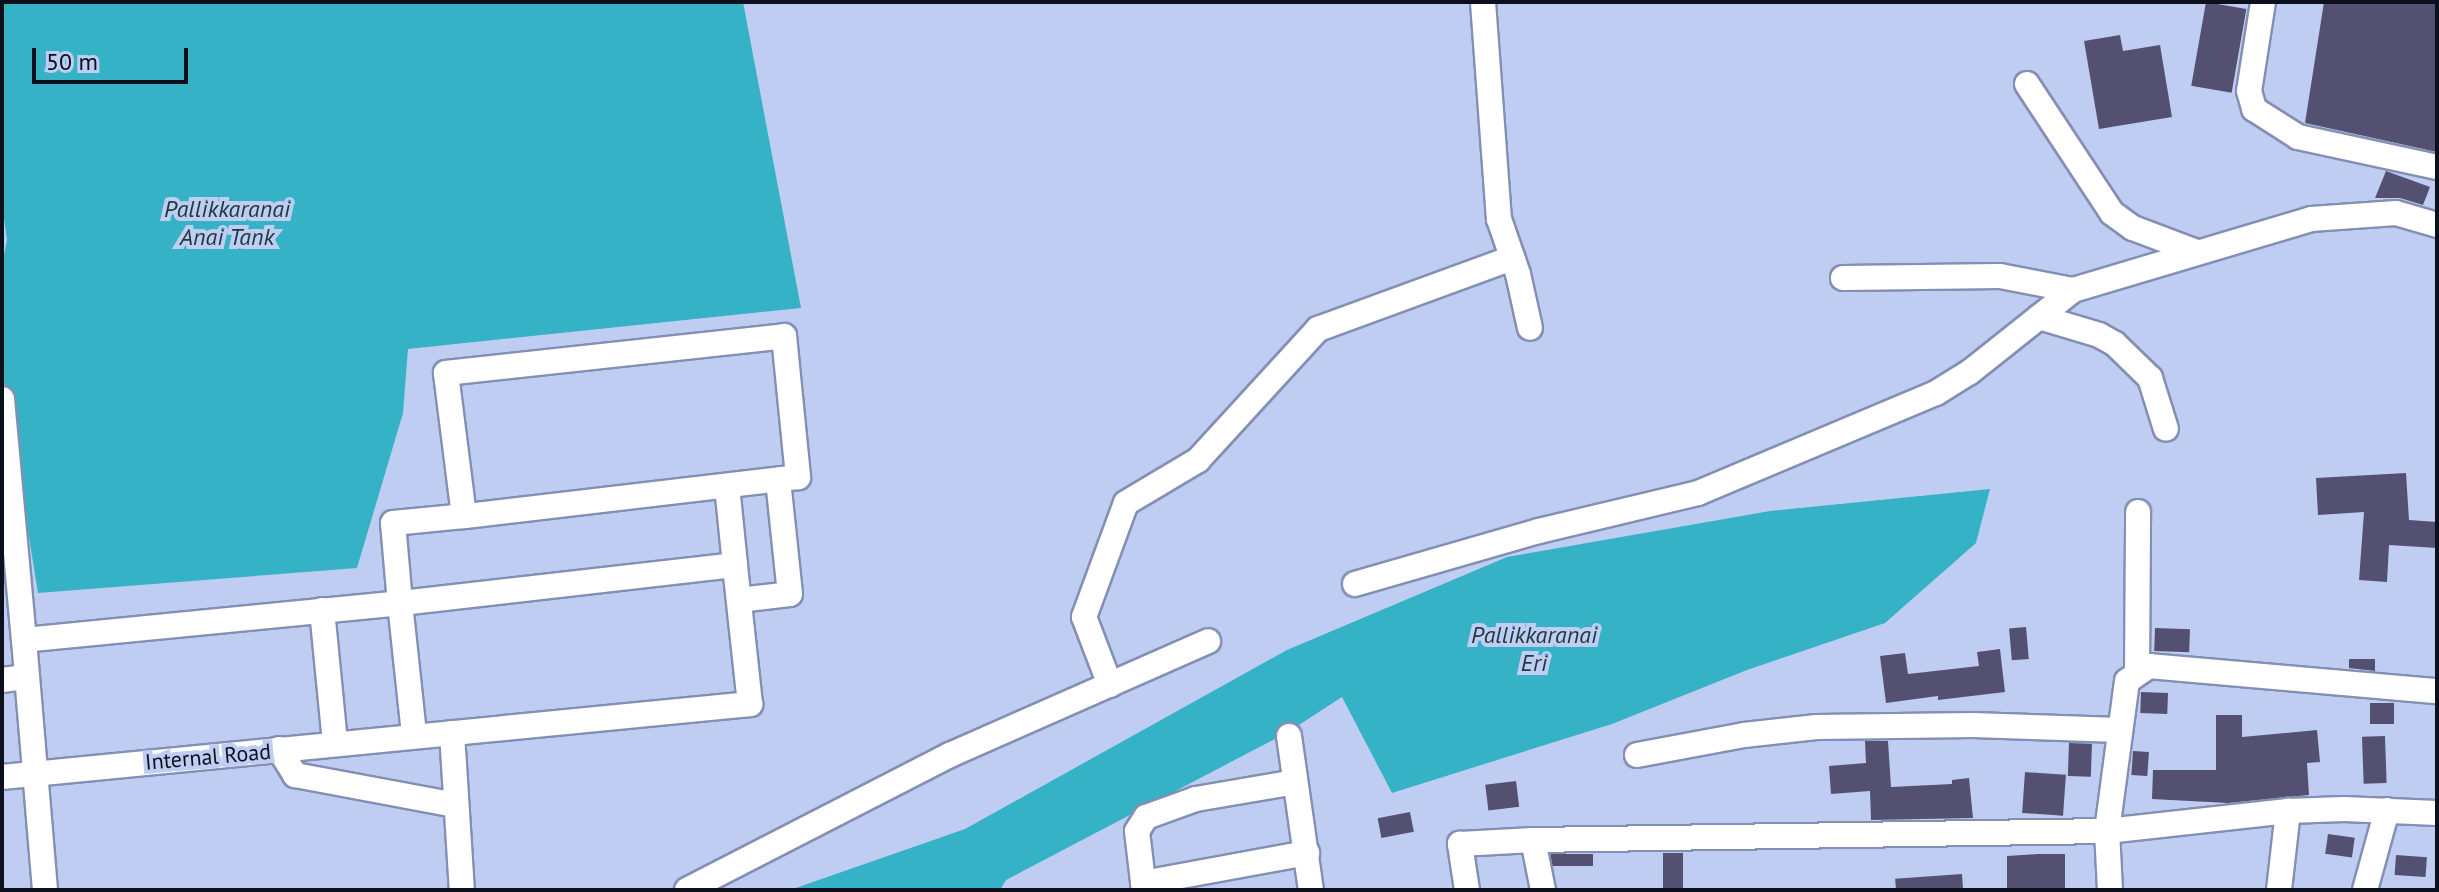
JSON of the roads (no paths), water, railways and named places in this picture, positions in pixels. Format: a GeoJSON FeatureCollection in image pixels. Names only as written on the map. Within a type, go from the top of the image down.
{"type":"FeatureCollection","features":[{"type":"Feature","properties":{"kind":"street"},"geometry":{"type":"LineString","coordinates":[[1483,2],[1499,219],[1530,328]]}},
{"type":"Feature","properties":{"kind":"street"},"geometry":{"type":"LineString","coordinates":[[2263,2],[2249,91],[2254,109],[2298,137],[2437,167]]}},
{"type":"Feature","properties":{"kind":"street"},"geometry":{"type":"LineString","coordinates":[[2027,84],[2112,213],[2133,228],[2197,252]]}},
{"type":"Feature","properties":{"kind":"street"},"geometry":{"type":"LineString","coordinates":[[1355,584],[1539,531],[1698,493],[1936,393],[1970,372],[2073,290],[2311,219],[2396,213],[2437,225]]}},
{"type":"Feature","properties":{"kind":"street"},"geometry":{"type":"LineString","coordinates":[[1110,685],[1084,617],[1126,503],[1198,460],[1318,329],[1512,258]]}},
{"type":"Feature","properties":{"kind":"street"},"geometry":{"type":"LineString","coordinates":[[1843,278],[2000,276],[2073,290]]}},
{"type":"Feature","properties":{"kind":"street"},"geometry":{"type":"LineString","coordinates":[[2039,317],[2099,335],[2115,344],[2150,378],[2166,429]]}},
{"type":"Feature","properties":{"kind":"street"},"geometry":{"type":"LineString","coordinates":[[414,735],[393,523],[464,516],[798,477],[784,336],[446,373],[464,516]]}},
{"type":"Feature","properties":{"kind":"street"},"geometry":{"type":"LineString","coordinates":[[2,399],[9,548],[24,640],[45,890]]}},
{"type":"Feature","properties":{"kind":"street"},"geometry":{"type":"LineString","coordinates":[[739,600],[790,594],[778,480]]}},
{"type":"Feature","properties":{"kind":"street"},"geometry":{"type":"LineString","coordinates":[[279,749],[750,704],[727,486]]}},
{"type":"Feature","properties":{"kind":"street"},"geometry":{"type":"LineString","coordinates":[[2137,671],[2138,512]]}},
{"type":"Feature","properties":{"kind":"street"},"geometry":{"type":"LineString","coordinates":[[24,640],[400,603],[735,565]]}},
{"type":"Feature","properties":{"kind":"street"},"geometry":{"type":"LineString","coordinates":[[322,610],[335,743]]}},
{"type":"Feature","properties":{"kind":"street"},"geometry":{"type":"LineString","coordinates":[[687,890],[950,755],[1208,641]]}},
{"type":"Feature","properties":{"kind":"street"},"geometry":{"type":"LineString","coordinates":[[2110,890],[2107,831],[2119,730],[2127,681],[2137,671],[2149,666],[2437,691]]}},
{"type":"Feature","properties":{"kind":"street"},"geometry":{"type":"LineString","coordinates":[[2,680],[27,677]]}},
{"type":"Feature","properties":{"kind":"street"},"geometry":{"type":"LineString","coordinates":[[1637,755],[1744,735],[1817,727],[1973,725],[2119,730]]}},
{"type":"Feature","properties":{"kind":"street"},"geometry":{"type":"LineString","coordinates":[[452,733],[462,890]]}},
{"type":"Feature","properties":{"kind":"street"},"geometry":{"type":"LineString","coordinates":[[1289,736],[1311,890]]}},
{"type":"Feature","properties":{"kind":"street","name":"Internal Road"},"geometry":{"type":"LineString","coordinates":[[2,777],[279,749],[295,775],[456,805]]}},
{"type":"Feature","properties":{"kind":"street"},"geometry":{"type":"LineString","coordinates":[[1295,782],[1196,799],[1146,817],[1137,831],[1144,887],[1307,853]]}},
{"type":"Feature","properties":{"kind":"street"},"geometry":{"type":"LineString","coordinates":[[2365,890],[2387,810]]}},
{"type":"Feature","properties":{"kind":"street"},"geometry":{"type":"LineString","coordinates":[[2279,890],[2288,811]]}},
{"type":"Feature","properties":{"kind":"street"},"geometry":{"type":"LineString","coordinates":[[1467,890],[1460,844],[1533,840],[2107,831],[2288,811],[2437,813]]}},
{"type":"Feature","properties":{"kind":"street"},"geometry":{"type":"LineString","coordinates":[[1533,840],[1543,890]]}},
{"type":"Feature","properties":{"kind":"water","name":"Pallikkaranai Anai Tank"},"geometry":{"type":"Polygon","coordinates":[[[2,2],[743,2],[801,308],[408,349],[403,413],[357,568],[38,593],[2,369],[2,265],[7,240],[2,204],[2,2]]]}},
{"type":"Feature","properties":{"kind":"water","name":"Pallikkaranai Eri"},"geometry":{"type":"Polygon","coordinates":[[[1990,489],[1976,543],[1885,623],[1747,670],[1612,724],[1392,793],[1342,697],[1288,732],[1006,880],[1000,890],[790,890],[965,829],[1287,650],[1507,557],[1770,511],[1990,489]]]}}]}
